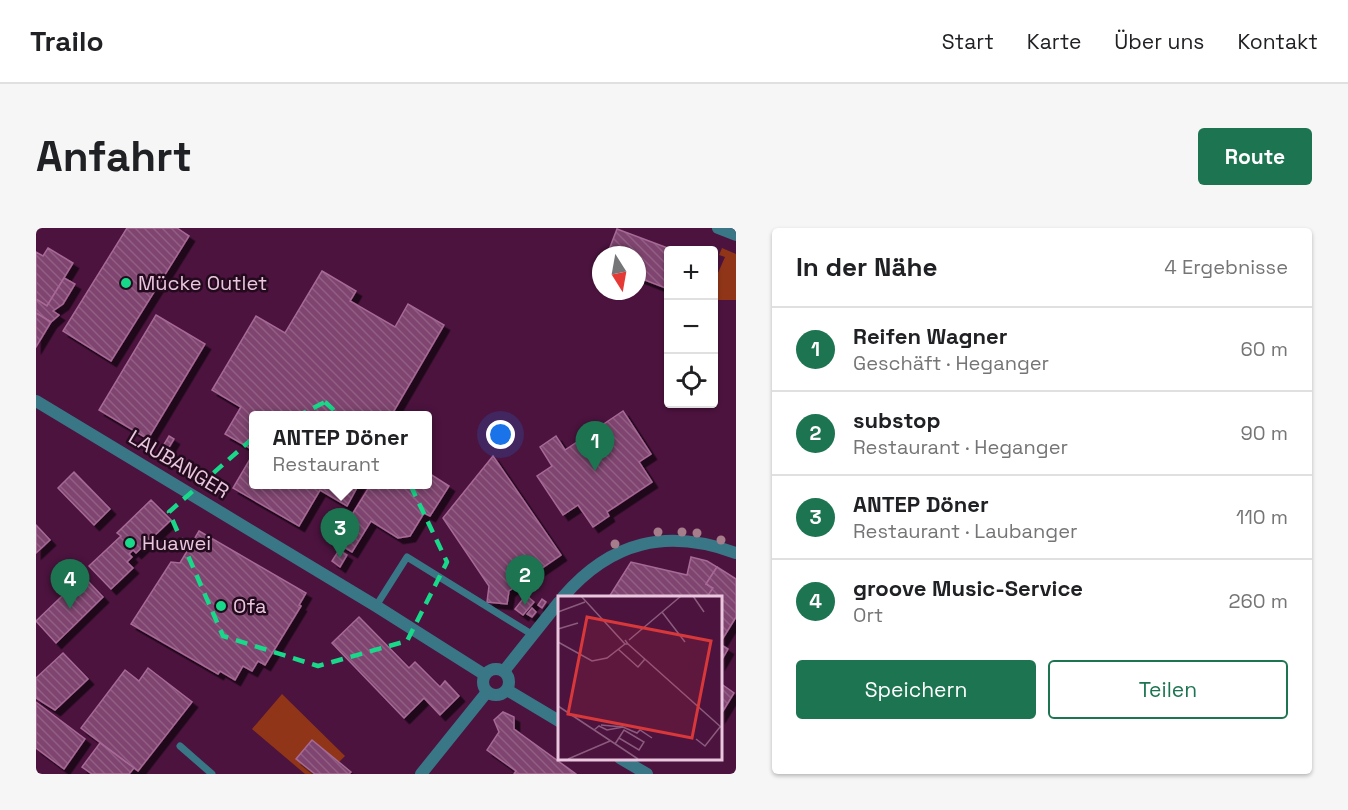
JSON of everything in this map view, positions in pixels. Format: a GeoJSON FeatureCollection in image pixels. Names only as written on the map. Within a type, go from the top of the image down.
{"type":"FeatureCollection","features":[{"type":"Feature","properties":{"kind":"street","name":"LAUBANGER"},"geometry":{"type":"LineString","coordinates":[[36,401],[376,606],[485,675]]}},
{"type":"Feature","properties":{"kind":"street"},"geometry":{"type":"LineString","coordinates":[[564,596],[599,563],[638,545],[663,540],[687,541],[713,545],[736,553]]}},
{"type":"Feature","properties":{"kind":"street"},"geometry":{"type":"LineString","coordinates":[[504,671],[558,603]]}},
{"type":"Feature","properties":{"kind":"street"},"geometry":{"type":"LineString","coordinates":[[496,669],[504,671],[509,678],[507,690],[500,695],[487,692],[483,685],[485,675],[496,669]]}},
{"type":"Feature","properties":{"kind":"street"},"geometry":{"type":"LineString","coordinates":[[507,690],[558,720]]}},
{"type":"Feature","properties":{"kind":"street"},"geometry":{"type":"LineString","coordinates":[[421,774],[487,692]]}},
{"type":"Feature","properties":{"kind":"street"},"geometry":{"type":"LineString","coordinates":[[622,759],[647,774]]}},
{"type":"Feature","properties":{"kind":"lane"},"geometry":{"type":"LineString","coordinates":[[376,606],[407,557],[533,635]]}},
{"type":"Feature","properties":{"kind":"lane"},"geometry":{"type":"LineString","coordinates":[[180,746],[212,774]]}},
{"type":"Feature","properties":{"kind":"highlighted area"},"geometry":{"type":"Polygon","coordinates":[[[325,402],[407,478],[447,562],[407,641],[318,666],[223,636],[169,512],[252,439],[325,402]]]}},
{"type":"Feature","properties":{"kind":"shaded area"},"geometry":{"type":"Polygon","coordinates":[[[722,248],[736,254],[736,300],[718,300],[718,273],[725,257],[719,255],[722,248]]]}},
{"type":"Feature","properties":{"kind":"shaded area"},"geometry":{"type":"Polygon","coordinates":[[[282,694],[345,756],[339,762],[312,740],[297,759],[315,774],[305,774],[252,729],[282,694]]]}},
{"type":"Feature","properties":{"kind":"building","name":"Mücke Outlet"},"geometry":{"type":"Polygon","coordinates":[[[127,228],[177,228],[189,236],[111,361],[63,331],[127,228]]]}},
{"type":"Feature","properties":{"kind":"building"},"geometry":{"type":"Polygon","coordinates":[[[617,229],[664,247],[664,287],[646,280],[646,246],[610,246],[617,229]]]}},
{"type":"Feature","properties":{"kind":"building"},"geometry":{"type":"Polygon","coordinates":[[[48,248],[73,263],[47,306],[36,299],[36,252],[43,256],[48,248]]]}},
{"type":"Feature","properties":{"kind":"building"},"geometry":{"type":"Polygon","coordinates":[[[322,271],[356,291],[350,301],[395,327],[408,304],[444,325],[394,411],[249,411],[249,448],[225,434],[241,407],[212,390],[256,316],[285,333],[322,271]]]}},
{"type":"Feature","properties":{"kind":"building"},"geometry":{"type":"Polygon","coordinates":[[[64,278],[75,284],[63,304],[53,311],[59,315],[51,322],[36,313],[36,299],[47,306],[64,278]]]}},
{"type":"Feature","properties":{"kind":"building"},"geometry":{"type":"Polygon","coordinates":[[[36,313],[51,322],[36,347],[36,313]]]}},
{"type":"Feature","properties":{"kind":"building"},"geometry":{"type":"Polygon","coordinates":[[[156,315],[205,344],[148,439],[99,410],[156,315]]]}},
{"type":"Feature","properties":{"kind":"building"},"geometry":{"type":"Polygon","coordinates":[[[623,411],[651,454],[639,462],[652,482],[607,512],[609,516],[593,527],[578,505],[563,515],[537,476],[552,466],[540,447],[556,436],[565,450],[623,411]]]}},
{"type":"Feature","properties":{"kind":"building"},"geometry":{"type":"Polygon","coordinates":[[[169,436],[174,439],[168,449],[163,446],[169,436]]]}},
{"type":"Feature","properties":{"kind":"building"},"geometry":{"type":"Polygon","coordinates":[[[493,456],[561,555],[509,591],[507,604],[487,602],[489,586],[443,518],[493,456]]]}},
{"type":"Feature","properties":{"kind":"building"},"geometry":{"type":"Polygon","coordinates":[[[249,461],[249,489],[356,489],[347,506],[320,490],[299,526],[233,488],[249,461]]]}},
{"type":"Feature","properties":{"kind":"building"},"geometry":{"type":"Polygon","coordinates":[[[74,472],[110,509],[94,525],[58,488],[74,472]]]}},
{"type":"Feature","properties":{"kind":"building"},"geometry":{"type":"Polygon","coordinates":[[[432,475],[449,486],[430,516],[424,513],[410,536],[398,538],[371,521],[352,552],[335,542],[368,489],[432,489],[432,475]]]}},
{"type":"Feature","properties":{"kind":"building","name":"Huawei"},"geometry":{"type":"Polygon","coordinates":[[[151,500],[171,520],[136,553],[133,550],[129,554],[132,557],[127,562],[133,568],[111,589],[89,566],[121,536],[117,533],[151,500]]]}},
{"type":"Feature","properties":{"kind":"building"},"geometry":{"type":"Polygon","coordinates":[[[36,525],[50,540],[36,553],[36,525]]]}},
{"type":"Feature","properties":{"kind":"building","name":"Ofa"},"geometry":{"type":"Polygon","coordinates":[[[199,531],[306,593],[299,605],[301,606],[265,665],[258,661],[252,671],[243,666],[235,680],[220,671],[218,674],[131,624],[171,562],[180,563],[199,531]]]}},
{"type":"Feature","properties":{"kind":"building"},"geometry":{"type":"Polygon","coordinates":[[[339,550],[347,555],[340,567],[332,561],[339,550]]]}},
{"type":"Feature","properties":{"kind":"building"},"geometry":{"type":"Polygon","coordinates":[[[691,557],[707,561],[717,567],[706,584],[713,588],[708,596],[610,596],[631,562],[687,575],[691,557]]]}},
{"type":"Feature","properties":{"kind":"building"},"geometry":{"type":"Polygon","coordinates":[[[717,567],[736,579],[736,617],[721,641],[721,596],[708,596],[713,588],[706,584],[717,567]]]}},
{"type":"Feature","properties":{"kind":"building"},"geometry":{"type":"Polygon","coordinates":[[[83,576],[103,597],[56,643],[36,621],[83,576]]]}},
{"type":"Feature","properties":{"kind":"building"},"geometry":{"type":"Polygon","coordinates":[[[526,595],[534,602],[523,615],[515,609],[526,595]]]}},
{"type":"Feature","properties":{"kind":"building"},"geometry":{"type":"Polygon","coordinates":[[[542,599],[546,602],[542,608],[538,605],[542,599]]]}},
{"type":"Feature","properties":{"kind":"building"},"geometry":{"type":"Polygon","coordinates":[[[532,608],[536,612],[532,617],[527,614],[532,608]]]}},
{"type":"Feature","properties":{"kind":"building"},"geometry":{"type":"Polygon","coordinates":[[[359,617],[409,668],[415,662],[440,687],[445,681],[459,696],[440,715],[424,698],[404,718],[332,643],[359,617]]]}},
{"type":"Feature","properties":{"kind":"building"},"geometry":{"type":"Polygon","coordinates":[[[721,645],[728,649],[721,661],[721,645]]]}},
{"type":"Feature","properties":{"kind":"building"},"geometry":{"type":"Polygon","coordinates":[[[63,653],[88,679],[55,710],[36,698],[36,678],[63,653]]]}},
{"type":"Feature","properties":{"kind":"building"},"geometry":{"type":"Polygon","coordinates":[[[148,668],[192,702],[138,771],[81,728],[125,670],[139,681],[148,668]]]}},
{"type":"Feature","properties":{"kind":"building"},"geometry":{"type":"Polygon","coordinates":[[[721,684],[734,693],[721,714],[721,684]]]}},
{"type":"Feature","properties":{"kind":"building"},"geometry":{"type":"Polygon","coordinates":[[[36,702],[85,739],[64,769],[36,748],[36,702]]]}},
{"type":"Feature","properties":{"kind":"building"},"geometry":{"type":"Polygon","coordinates":[[[503,712],[514,717],[514,729],[576,774],[514,774],[516,771],[487,750],[499,732],[494,720],[503,712]]]}},
{"type":"Feature","properties":{"kind":"building"},"geometry":{"type":"Polygon","coordinates":[[[312,740],[351,772],[349,774],[315,774],[296,759],[312,740]]]}},
{"type":"Feature","properties":{"kind":"building"},"geometry":{"type":"Polygon","coordinates":[[[100,743],[134,768],[129,774],[92,774],[82,767],[100,743]]]}},
{"type":"Feature","properties":{"kind":"place","name":"Mücke Outlet"},"geometry":{"type":"Point","coordinates":[126,283]}},
{"type":"Feature","properties":{"kind":"place","name":"Reifen Wagner"},"geometry":{"type":"Point","coordinates":[595,471]}},
{"type":"Feature","properties":{"kind":"place","name":"Huawei"},"geometry":{"type":"Point","coordinates":[130,543]}},
{"type":"Feature","properties":{"kind":"place","name":"ANTEP Döner"},"geometry":{"type":"Point","coordinates":[340,558]}},
{"type":"Feature","properties":{"kind":"place","name":"substop"},"geometry":{"type":"Point","coordinates":[525,605]}},
{"type":"Feature","properties":{"kind":"place","name":"Ofa"},"geometry":{"type":"Point","coordinates":[221,606]}},
{"type":"Feature","properties":{"kind":"place","name":"groove Music-Service"},"geometry":{"type":"Point","coordinates":[70,609]}}]}
